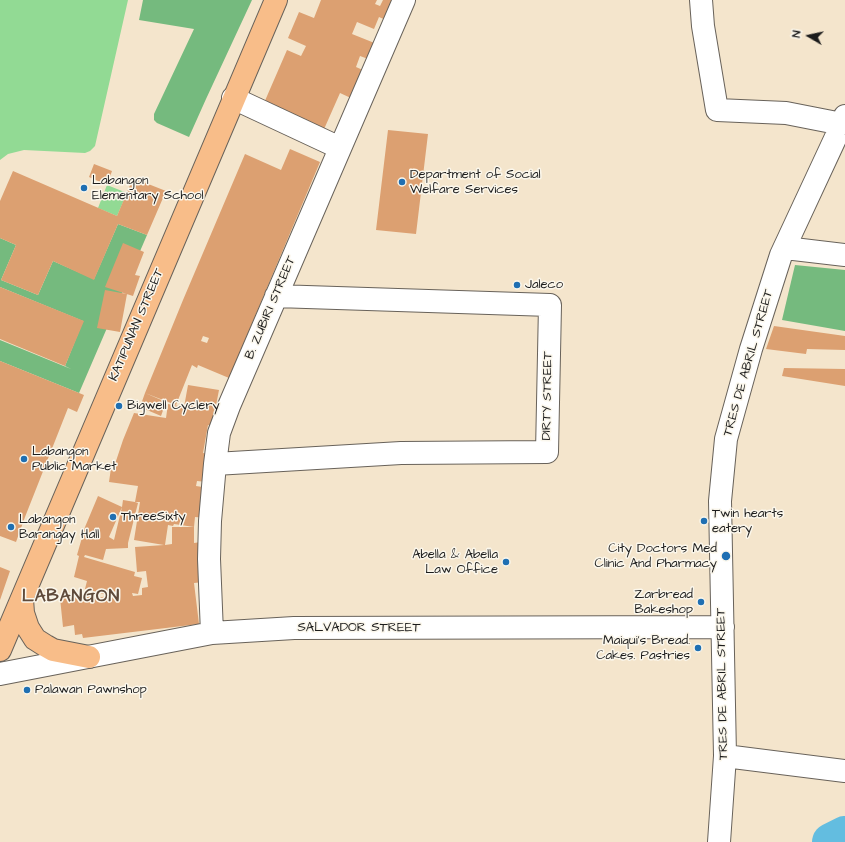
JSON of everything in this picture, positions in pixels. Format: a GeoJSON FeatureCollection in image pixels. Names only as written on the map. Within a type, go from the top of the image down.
{"type":"FeatureCollection","features":[{"type":"Feature","properties":{"kind":"main road","name":"KATIPUNAN STREET"},"geometry":{"type":"LineString","coordinates":[[0,650],[233,98],[276,0]]}},
{"type":"Feature","properties":{"kind":"main road"},"geometry":{"type":"LineString","coordinates":[[22,599],[23,613],[28,628],[35,638],[53,650],[89,657]]}},
{"type":"Feature","properties":{"kind":"street","name":"B. ZUBIRI STREET"},"geometry":{"type":"LineString","coordinates":[[212,632],[209,544],[215,464],[219,433],[229,406],[404,0]]}},
{"type":"Feature","properties":{"kind":"street"},"geometry":{"type":"LineString","coordinates":[[701,0],[703,26],[717,110],[786,114],[844,120]]}},
{"type":"Feature","properties":{"kind":"street"},"geometry":{"type":"LineString","coordinates":[[233,98],[340,148]]}},
{"type":"Feature","properties":{"kind":"street","name":"TRES DE ABRIL STREET"},"geometry":{"type":"LineString","coordinates":[[719,842],[725,756],[720,501],[726,439],[751,349],[782,255],[844,120]]}},
{"type":"Feature","properties":{"kind":"street"},"geometry":{"type":"LineString","coordinates":[[785,248],[845,255]]}},
{"type":"Feature","properties":{"kind":"street","name":"DIRTY STREET"},"geometry":{"type":"LineString","coordinates":[[215,464],[401,453],[547,452],[550,305],[276,296]]}},
{"type":"Feature","properties":{"kind":"street","name":"SALVADOR STREET"},"geometry":{"type":"LineString","coordinates":[[0,674],[212,632],[294,628],[723,627]]}},
{"type":"Feature","properties":{"kind":"street"},"geometry":{"type":"LineString","coordinates":[[725,756],[845,772]]}},
{"type":"Feature","properties":{"kind":"green space"},"geometry":{"type":"Polygon","coordinates":[[[0,0],[128,0],[95,146],[90,151],[85,153],[24,150],[8,154],[0,160],[0,0]]]}},
{"type":"Feature","properties":{"kind":"green space"},"geometry":{"type":"Polygon","coordinates":[[[143,0],[252,0],[189,137],[157,123],[154,120],[154,114],[194,29],[139,20],[143,0]]]}},
{"type":"Feature","properties":{"kind":"green space"},"geometry":{"type":"Polygon","coordinates":[[[107,185],[127,193],[117,216],[98,208],[107,185]]]}},
{"type":"Feature","properties":{"kind":"green space"},"geometry":{"type":"Polygon","coordinates":[[[118,224],[147,235],[79,393],[0,361],[0,340],[71,369],[65,366],[83,321],[0,287],[0,238],[16,245],[1,280],[38,295],[53,261],[94,279],[118,224]]]}},
{"type":"Feature","properties":{"kind":"green space"},"geometry":{"type":"Polygon","coordinates":[[[795,265],[845,270],[845,331],[782,320],[795,265]]]}},
{"type":"Feature","properties":{"kind":"building"},"geometry":{"type":"Polygon","coordinates":[[[321,0],[377,0],[375,4],[380,6],[383,0],[395,0],[388,21],[379,17],[374,29],[357,22],[352,34],[377,44],[371,60],[360,56],[356,67],[365,71],[353,99],[340,93],[321,136],[264,103],[287,50],[301,56],[306,46],[288,38],[299,12],[314,18],[321,0]]]}},
{"type":"Feature","properties":{"kind":"building","name":"Department of Social Welfare Services"},"geometry":{"type":"Polygon","coordinates":[[[388,130],[428,134],[416,234],[376,230],[388,130]]]}},
{"type":"Feature","properties":{"kind":"building"},"geometry":{"type":"Polygon","coordinates":[[[290,149],[320,162],[229,378],[198,365],[197,368],[192,365],[176,405],[145,393],[245,154],[281,170],[290,149]],[[203,336],[201,341],[207,343],[209,338],[203,336]]]}},
{"type":"Feature","properties":{"kind":"building"},"geometry":{"type":"Polygon","coordinates":[[[94,164],[112,171],[107,185],[89,177],[94,164]]]}},
{"type":"Feature","properties":{"kind":"building"},"geometry":{"type":"Polygon","coordinates":[[[13,171],[117,216],[133,178],[166,191],[147,235],[118,224],[94,280],[53,261],[38,295],[1,280],[16,245],[0,238],[0,201],[13,171]]]}},
{"type":"Feature","properties":{"kind":"building"},"geometry":{"type":"Polygon","coordinates":[[[123,243],[144,252],[135,275],[140,276],[133,296],[105,287],[123,243]]]}},
{"type":"Feature","properties":{"kind":"building"},"geometry":{"type":"Polygon","coordinates":[[[0,287],[84,321],[65,366],[0,339],[0,287]]]}},
{"type":"Feature","properties":{"kind":"building"},"geometry":{"type":"Polygon","coordinates":[[[105,290],[127,294],[120,332],[97,328],[105,290]]]}},
{"type":"Feature","properties":{"kind":"building"},"geometry":{"type":"Polygon","coordinates":[[[774,326],[845,336],[845,350],[807,349],[806,354],[766,349],[774,326]]]}},
{"type":"Feature","properties":{"kind":"building","name":"Labangon Public Market"},"geometry":{"type":"Polygon","coordinates":[[[0,361],[84,395],[77,412],[68,408],[16,542],[0,536],[0,361]]]}},
{"type":"Feature","properties":{"kind":"building"},"geometry":{"type":"Polygon","coordinates":[[[784,368],[845,369],[845,386],[782,376],[784,368]]]}},
{"type":"Feature","properties":{"kind":"building"},"geometry":{"type":"Polygon","coordinates":[[[188,385],[219,390],[212,426],[208,425],[203,453],[214,455],[207,482],[197,481],[196,486],[209,488],[206,518],[195,517],[194,527],[194,543],[201,542],[204,582],[194,583],[199,624],[83,638],[82,634],[75,635],[74,625],[63,627],[60,598],[96,593],[96,598],[115,595],[116,592],[108,590],[107,595],[85,589],[87,581],[74,577],[79,556],[77,555],[85,527],[98,496],[122,507],[123,500],[135,502],[138,486],[109,482],[112,461],[116,461],[134,413],[166,418],[168,404],[184,407],[188,385]],[[135,502],[138,503],[128,548],[106,549],[103,560],[85,555],[84,557],[135,572],[134,576],[142,578],[138,594],[132,593],[133,596],[142,595],[142,588],[148,587],[146,571],[137,572],[135,547],[164,545],[134,540],[140,502],[135,502]],[[122,507],[109,537],[114,540],[122,507]],[[174,524],[173,526],[168,525],[165,545],[172,544],[172,527],[194,527],[174,524]]]}},
{"type":"Feature","properties":{"kind":"building"},"geometry":{"type":"Polygon","coordinates":[[[145,393],[166,402],[161,416],[140,407],[145,393]]]}},
{"type":"Feature","properties":{"kind":"building"},"geometry":{"type":"Polygon","coordinates":[[[0,567],[10,571],[0,600],[0,567]]]}},
{"type":"Feature","properties":{"kind":"waterway"},"geometry":{"type":"LineString","coordinates":[[831,842],[845,835]]}},
{"type":"Feature","properties":{"kind":"place","name":"Department of Social Welfare Services"},"geometry":{"type":"Point","coordinates":[402,182]}},
{"type":"Feature","properties":{"kind":"place","name":"Labangon Elementary School"},"geometry":{"type":"Point","coordinates":[84,188]}},
{"type":"Feature","properties":{"kind":"place","name":"Jaleco"},"geometry":{"type":"Point","coordinates":[517,285]}},
{"type":"Feature","properties":{"kind":"place","name":"Bigwell Cyclery"},"geometry":{"type":"Point","coordinates":[119,406]}},
{"type":"Feature","properties":{"kind":"place","name":"Labangon Public Market"},"geometry":{"type":"Point","coordinates":[24,459]}},
{"type":"Feature","properties":{"kind":"place","name":"ThreeSixty"},"geometry":{"type":"Point","coordinates":[113,517]}},
{"type":"Feature","properties":{"kind":"place","name":"Twin hearts eatery"},"geometry":{"type":"Point","coordinates":[704,521]}},
{"type":"Feature","properties":{"kind":"place","name":"Labangon Barangay Hall"},"geometry":{"type":"Point","coordinates":[11,527]}},
{"type":"Feature","properties":{"kind":"place","name":"City Doctors Med Clinic And Pharmacy"},"geometry":{"type":"Point","coordinates":[726,556]}},
{"type":"Feature","properties":{"kind":"place","name":"Abella & Abella Law Office"},"geometry":{"type":"Point","coordinates":[506,562]}},
{"type":"Feature","properties":{"kind":"place","name":"Zarbread Bakeshop"},"geometry":{"type":"Point","coordinates":[701,602]}},
{"type":"Feature","properties":{"kind":"place","name":"Maiqui's Bread. Cakes. Pastries"},"geometry":{"type":"Point","coordinates":[698,648]}},
{"type":"Feature","properties":{"kind":"place","name":"Palawan Pawnshop"},"geometry":{"type":"Point","coordinates":[27,690]}},
{"type":"Feature","properties":{"kind":"district","name":"LABANGON"},"geometry":{"type":"Point","coordinates":[71,597]}}]}
